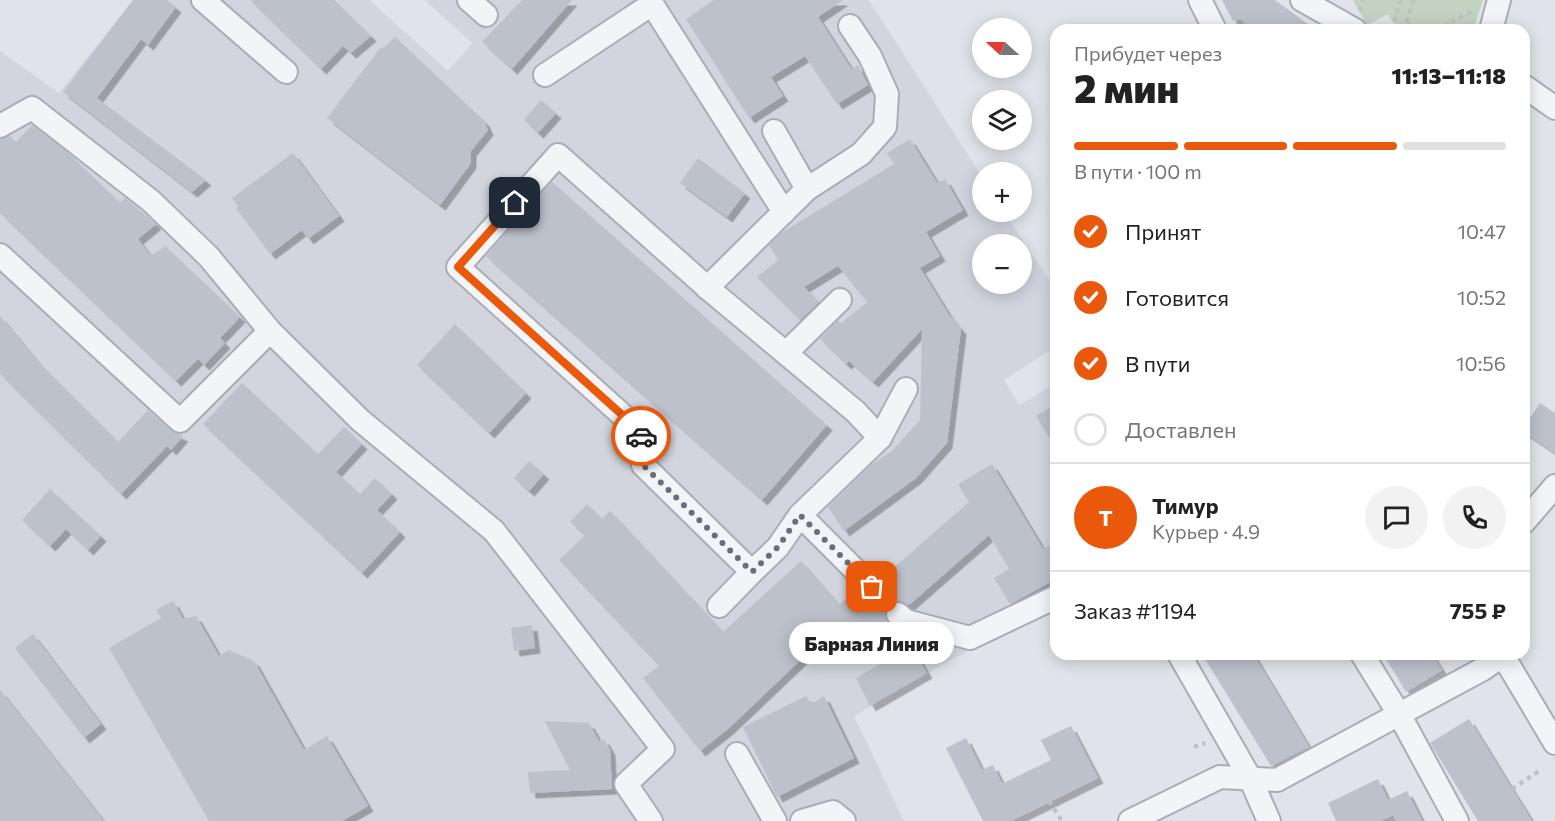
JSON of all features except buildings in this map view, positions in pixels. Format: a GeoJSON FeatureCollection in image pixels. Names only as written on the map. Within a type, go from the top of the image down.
{"type":"FeatureCollection","features":[{"type":"Feature","properties":{"kind":"street"},"geometry":{"type":"LineString","coordinates":[[203,0],[286,72]]}},
{"type":"Feature","properties":{"kind":"street"},"geometry":{"type":"LineString","coordinates":[[469,0],[486,15]]}},
{"type":"Feature","properties":{"kind":"street"},"geometry":{"type":"LineString","coordinates":[[1200,0],[1212,24]]}},
{"type":"Feature","properties":{"kind":"street"},"geometry":{"type":"LineString","coordinates":[[1302,0],[1344,24]]}},
{"type":"Feature","properties":{"kind":"street"},"geometry":{"type":"LineString","coordinates":[[545,75],[656,2],[784,212]]}},
{"type":"Feature","properties":{"kind":"street"},"geometry":{"type":"LineString","coordinates":[[1491,24],[1492,2]]}},
{"type":"Feature","properties":{"kind":"street"},"geometry":{"type":"LineString","coordinates":[[707,288],[807,189],[861,154],[885,126],[888,94],[870,56],[850,26]]}},
{"type":"Feature","properties":{"kind":"street"},"geometry":{"type":"LineString","coordinates":[[1530,90],[1555,108]]}},
{"type":"Feature","properties":{"kind":"street"},"geometry":{"type":"LineString","coordinates":[[0,126],[32,108],[151,201],[209,257],[270,331],[360,420],[494,531],[663,749],[626,784],[651,821]]}},
{"type":"Feature","properties":{"kind":"street"},"geometry":{"type":"LineString","coordinates":[[774,131],[807,189]]}},
{"type":"Feature","properties":{"kind":"street"},"geometry":{"type":"LineString","coordinates":[[752,572],[643,465],[640,431],[458,267],[558,155],[707,288],[856,412],[880,438]]}},
{"type":"Feature","properties":{"kind":"street"},"geometry":{"type":"LineString","coordinates":[[0,255],[180,421],[270,331]]}},
{"type":"Feature","properties":{"kind":"street"},"geometry":{"type":"LineString","coordinates":[[786,353],[840,300]]}},
{"type":"Feature","properties":{"kind":"street"},"geometry":{"type":"LineString","coordinates":[[719,606],[778,547],[800,515],[880,438],[906,389]]}},
{"type":"Feature","properties":{"kind":"street"},"geometry":{"type":"LineString","coordinates":[[1530,515],[1555,486]]}},
{"type":"Feature","properties":{"kind":"street"},"geometry":{"type":"LineString","coordinates":[[800,515],[872,587]]}},
{"type":"Feature","properties":{"kind":"street"},"geometry":{"type":"LineString","coordinates":[[898,614],[906,621],[970,638],[1050,600]]}},
{"type":"Feature","properties":{"kind":"street"},"geometry":{"type":"LineString","coordinates":[[1182,660],[1250,778],[1269,821]]}},
{"type":"Feature","properties":{"kind":"street"},"geometry":{"type":"LineString","coordinates":[[1366,660],[1399,714],[1457,821]]}},
{"type":"Feature","properties":{"kind":"street"},"geometry":{"type":"LineString","coordinates":[[1130,821],[1220,777],[1277,780],[1483,669],[1495,660]]}},
{"type":"Feature","properties":{"kind":"street"},"geometry":{"type":"LineString","coordinates":[[1505,660],[1555,744]]}},
{"type":"Feature","properties":{"kind":"street"},"geometry":{"type":"LineString","coordinates":[[737,754],[775,821]]}},
{"type":"Feature","properties":{"kind":"street"},"geometry":{"type":"LineString","coordinates":[[802,821],[833,812],[844,821]]}},
{"type":"Feature","properties":{"kind":"path"},"geometry":{"type":"LineString","coordinates":[[1393,24],[1401,0]]}},
{"type":"Feature","properties":{"kind":"path"},"geometry":{"type":"LineString","coordinates":[[1405,24],[1414,0]]}},
{"type":"Feature","properties":{"kind":"path"},"geometry":{"type":"LineString","coordinates":[[1447,24],[1492,2]]}},
{"type":"Feature","properties":{"kind":"path"},"geometry":{"type":"LineString","coordinates":[[1407,20],[1409,24]]}},
{"type":"Feature","properties":{"kind":"path"},"geometry":{"type":"LineString","coordinates":[[1512,789],[1542,769]]}},
{"type":"Feature","properties":{"kind":"path"},"geometry":{"type":"LineString","coordinates":[[1049,801],[1062,821]]}},
{"type":"Feature","properties":{"kind":"shaded area"},"geometry":{"type":"Polygon","coordinates":[[[133,0],[369,0],[448,71],[472,43],[425,0],[869,0],[972,162],[972,222],[1011,222],[1019,234],[972,234],[972,294],[1032,294],[1032,254],[1050,281],[1050,350],[1004,380],[1019,405],[1050,387],[1050,607],[927,673],[854,716],[904,821],[0,821],[0,51],[59,93],[133,0]]]}},
{"type":"Feature","properties":{"kind":"green space"},"geometry":{"type":"Polygon","coordinates":[[[1353,0],[1483,0],[1475,24],[1394,24],[1388,14],[1366,24],[1353,0]]]}},
{"type":"Feature","properties":{"kind":"tunnel"},"geometry":{"type":"LineString","coordinates":[[872,587],[898,614]]}},
{"type":"Feature","properties":{"kind":"way so far"},"geometry":{"type":"LineString","coordinates":[[641,436],[643,465],[752,572],[778,547],[800,515],[872,587]]}},
{"type":"Feature","properties":{"kind":"place","name":"Барная Линия"},"geometry":{"type":"Point","coordinates":[872,587]}},
{"type":"Feature","properties":{"kind":"route"},"geometry":{"type":"LineString","coordinates":[[515,203],[458,267],[640,431],[641,436]]}}]}
